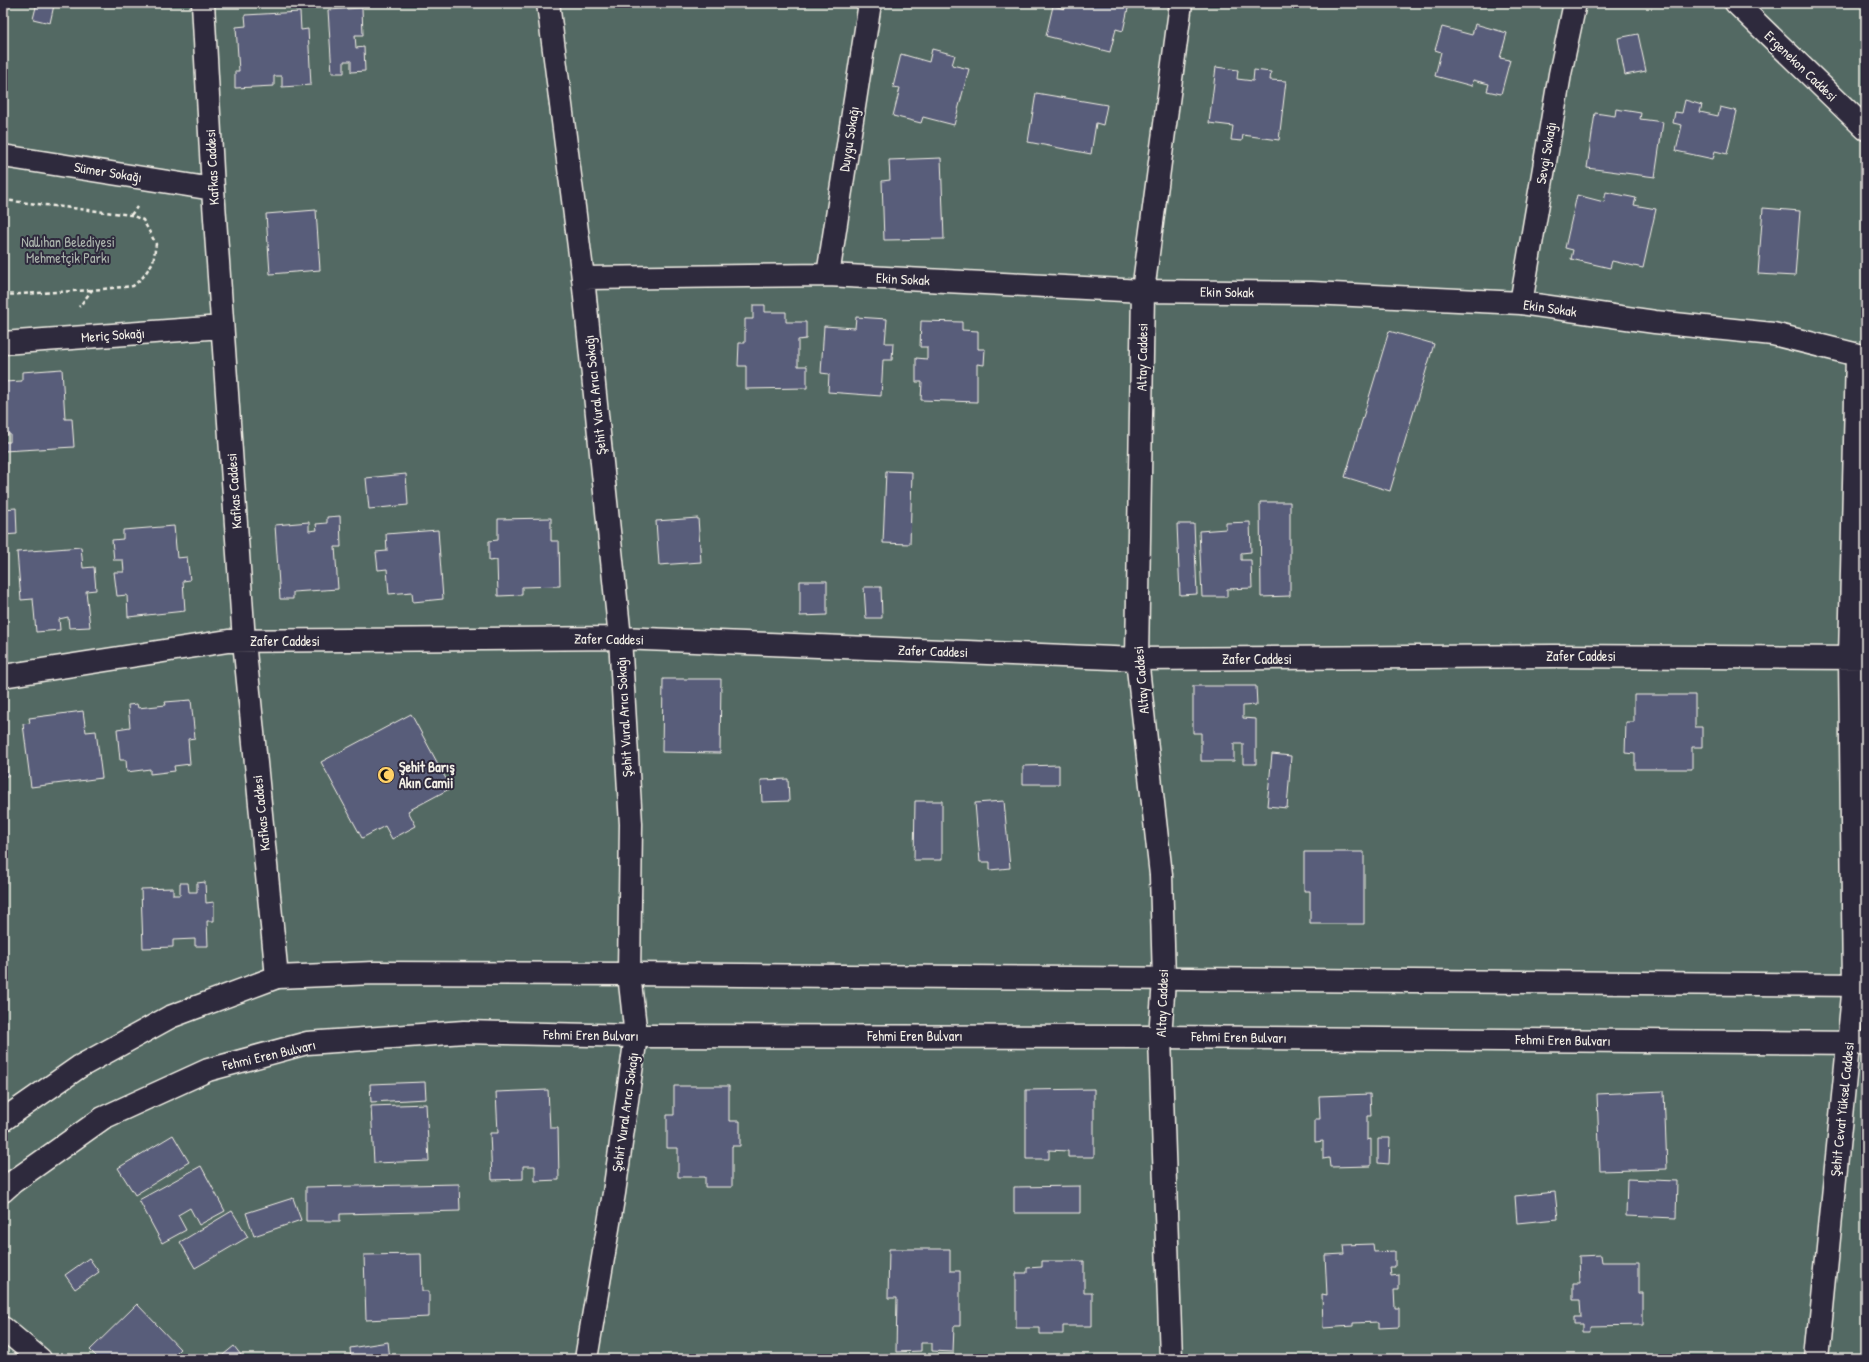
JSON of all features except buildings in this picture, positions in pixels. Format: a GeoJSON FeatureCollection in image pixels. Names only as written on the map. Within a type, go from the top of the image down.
{"type":"FeatureCollection","features":[{"type":"Feature","properties":{"kind":"street","name":"Kafkas Caddesi"},"geometry":{"type":"LineString","coordinates":[[203,3],[213,189],[244,641],[277,977]]}},
{"type":"Feature","properties":{"kind":"street","name":"Şehit Vural Arıcı Sokağı"},"geometry":{"type":"LineString","coordinates":[[548,3],[583,278],[620,638],[631,824],[629,974],[636,1036],[614,1193],[586,1359]]}},
{"type":"Feature","properties":{"kind":"street","name":"Duygu Sokağı"},"geometry":{"type":"LineString","coordinates":[[828,275],[870,3]]}},
{"type":"Feature","properties":{"kind":"street","name":"Altay Caddesi"},"geometry":{"type":"LineString","coordinates":[[1171,1359],[1160,1037],[1164,980],[1161,875],[1137,660],[1143,291],[1181,3]]}},
{"type":"Feature","properties":{"kind":"street","name":"Sevgi Sokağı"},"geometry":{"type":"LineString","coordinates":[[1521,303],[1560,74],[1575,3]]}},
{"type":"Feature","properties":{"kind":"street","name":"Ergenekon Caddesi"},"geometry":{"type":"LineString","coordinates":[[1736,3],[1866,129]]}},
{"type":"Feature","properties":{"kind":"street","name":"Sümer Sokağı"},"geometry":{"type":"LineString","coordinates":[[3,156],[213,189]]}},
{"type":"Feature","properties":{"kind":"street","name":"Ekin Sokak"},"geometry":{"type":"LineString","coordinates":[[583,278],[828,275],[1143,291],[1311,293],[1521,303],[1655,322],[1773,334],[1861,356]]}},
{"type":"Feature","properties":{"kind":"street","name":"Meriç Sokağı"},"geometry":{"type":"LineString","coordinates":[[3,343],[222,327]]}},
{"type":"Feature","properties":{"kind":"street","name":"Şehit Cevat Yüksel Caddesi"},"geometry":{"type":"LineString","coordinates":[[1817,1359],[1857,1043],[1860,985],[1858,658],[1861,356]]}},
{"type":"Feature","properties":{"kind":"street","name":"Zafer Caddesi"},"geometry":{"type":"LineString","coordinates":[[3,676],[228,641],[620,638],[1137,660],[1554,656],[1858,658]]}},
{"type":"Feature","properties":{"kind":"street"},"geometry":{"type":"LineString","coordinates":[[3,1120],[79,1067],[170,1017],[277,977],[374,973],[629,974],[1164,980],[1860,985]]}},
{"type":"Feature","properties":{"kind":"street","name":"Fehmi Eren Bulvarı"},"geometry":{"type":"LineString","coordinates":[[3,1191],[103,1118],[208,1070],[307,1043],[464,1032],[636,1036],[1160,1037],[1857,1043]]}},
{"type":"Feature","properties":{"kind":"street"},"geometry":{"type":"LineString","coordinates":[[3,1328],[40,1359]]}},
{"type":"Feature","properties":{"kind":"path"},"geometry":{"type":"LineString","coordinates":[[3,200],[131,215],[143,220],[156,244],[153,262],[143,277],[133,286],[3,295]]}},
{"type":"Feature","properties":{"kind":"path"},"geometry":{"type":"LineString","coordinates":[[78,308],[92,290]]}},
{"type":"Feature","properties":{"kind":"green space","name":"Nallıhan Belediyesi Mehmetçik Parkı"},"geometry":{"type":"Polygon","coordinates":[[[3,3],[1866,3],[1866,1359],[3,1359],[3,3]]]}},
{"type":"Feature","properties":{"kind":"place","name":"Şehit Barış Akın Camii"},"geometry":{"type":"Point","coordinates":[386,775]}}]}
